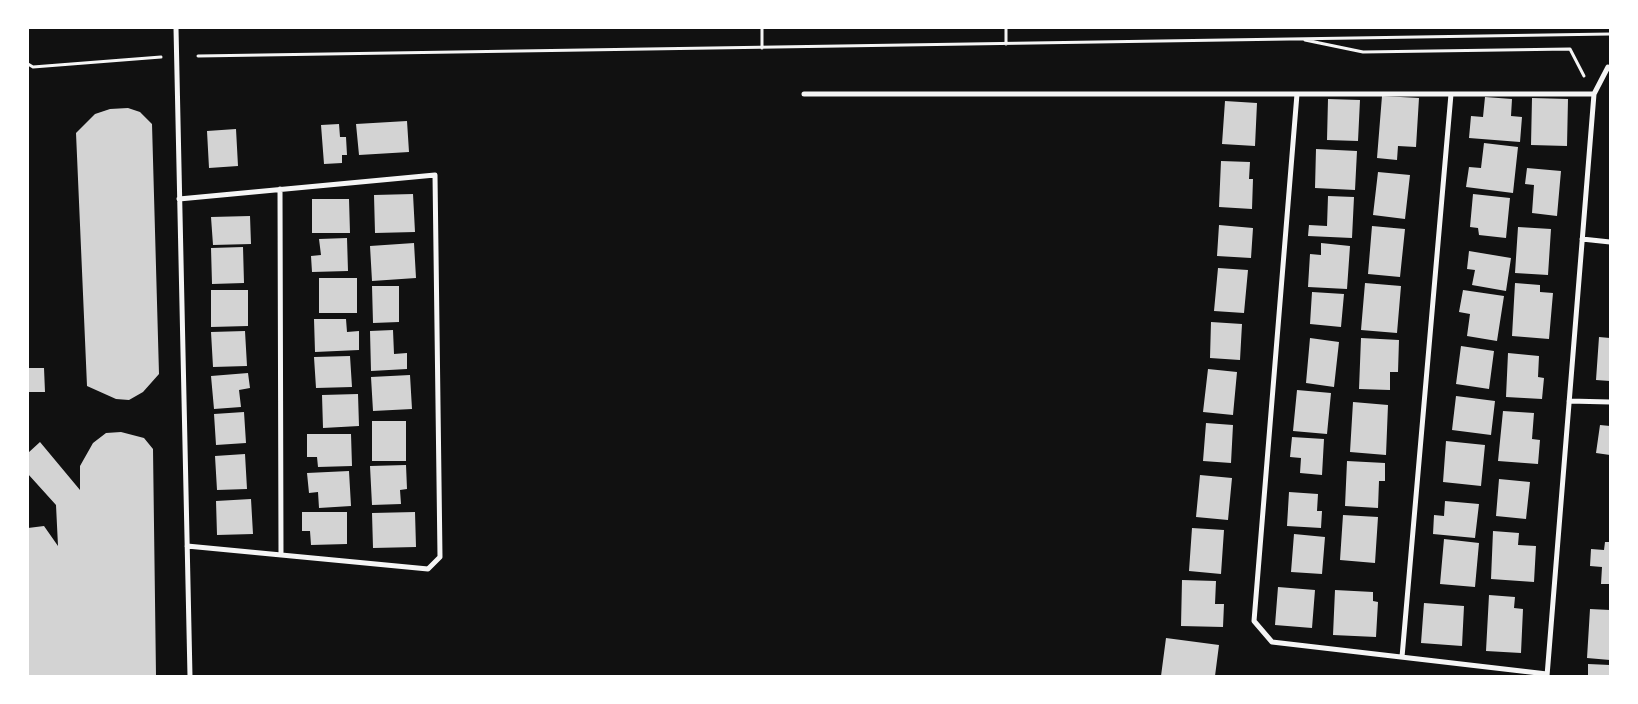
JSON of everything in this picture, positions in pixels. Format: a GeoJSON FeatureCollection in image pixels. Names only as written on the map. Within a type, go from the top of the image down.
{"type":"FeatureCollection","features":[{"type":"Feature","properties":{"kind":"street"},"geometry":{"type":"LineString","coordinates":[[176,28],[190,676]]}},
{"type":"Feature","properties":{"kind":"street"},"geometry":{"type":"LineString","coordinates":[[1297,94],[1254,621],[1272,642],[1547,675],[1594,94],[1608,68],[1610,68]]}},
{"type":"Feature","properties":{"kind":"street"},"geometry":{"type":"LineString","coordinates":[[804,94],[1594,94]]}},
{"type":"Feature","properties":{"kind":"street"},"geometry":{"type":"LineString","coordinates":[[1402,657],[1451,94]]}},
{"type":"Feature","properties":{"kind":"street"},"geometry":{"type":"LineString","coordinates":[[179,199],[435,175],[440,557],[428,569],[187,546]]}},
{"type":"Feature","properties":{"kind":"street"},"geometry":{"type":"LineString","coordinates":[[280,189],[281,555]]}},
{"type":"Feature","properties":{"kind":"street"},"geometry":{"type":"LineString","coordinates":[[1582,239],[1610,242]]}},
{"type":"Feature","properties":{"kind":"street"},"geometry":{"type":"LineString","coordinates":[[1569,401],[1610,402]]}},
{"type":"Feature","properties":{"kind":"path"},"geometry":{"type":"LineString","coordinates":[[762,28],[762,48]]}},
{"type":"Feature","properties":{"kind":"path"},"geometry":{"type":"LineString","coordinates":[[1006,28],[1006,44]]}},
{"type":"Feature","properties":{"kind":"path"},"geometry":{"type":"LineString","coordinates":[[198,56],[1610,34]]}},
{"type":"Feature","properties":{"kind":"path"},"geometry":{"type":"LineString","coordinates":[[1299,39],[1363,52],[1570,49],[1594,94]]}},
{"type":"Feature","properties":{"kind":"path"},"geometry":{"type":"LineString","coordinates":[[28,64],[33,67],[170,56]]}},
{"type":"Feature","properties":{"kind":"building"},"geometry":{"type":"Polygon","coordinates":[[[1382,96],[1419,98],[1416,147],[1398,146],[1397,160],[1377,158],[1382,96]]]}},
{"type":"Feature","properties":{"kind":"building"},"geometry":{"type":"Polygon","coordinates":[[[1485,97],[1512,99],[1511,116],[1522,117],[1520,142],[1469,138],[1471,116],[1483,117],[1485,97]]]}},
{"type":"Feature","properties":{"kind":"building"},"geometry":{"type":"Polygon","coordinates":[[[1532,98],[1568,99],[1567,146],[1531,145],[1532,98]]]}},
{"type":"Feature","properties":{"kind":"building"},"geometry":{"type":"Polygon","coordinates":[[[1328,99],[1360,100],[1358,141],[1327,140],[1328,99]]]}},
{"type":"Feature","properties":{"kind":"building"},"geometry":{"type":"Polygon","coordinates":[[[1225,101],[1257,103],[1255,146],[1222,144],[1225,101]]]}},
{"type":"Feature","properties":{"kind":"building"},"geometry":{"type":"Polygon","coordinates":[[[128,108],[140,112],[152,124],[159,374],[143,392],[129,400],[116,399],[87,386],[76,133],[95,114],[110,109],[128,108]]]}},
{"type":"Feature","properties":{"kind":"building"},"geometry":{"type":"Polygon","coordinates":[[[407,121],[409,152],[359,155],[356,124],[407,121]]]}},
{"type":"Feature","properties":{"kind":"building"},"geometry":{"type":"Polygon","coordinates":[[[339,124],[340,137],[346,137],[347,155],[342,155],[342,163],[324,164],[321,125],[339,124]]]}},
{"type":"Feature","properties":{"kind":"building"},"geometry":{"type":"Polygon","coordinates":[[[236,129],[238,166],[209,168],[207,131],[236,129]]]}},
{"type":"Feature","properties":{"kind":"building"},"geometry":{"type":"Polygon","coordinates":[[[1484,143],[1518,147],[1513,193],[1466,187],[1469,167],[1481,168],[1484,143]]]}},
{"type":"Feature","properties":{"kind":"building"},"geometry":{"type":"Polygon","coordinates":[[[1316,149],[1357,151],[1355,190],[1315,188],[1316,149]]]}},
{"type":"Feature","properties":{"kind":"building"},"geometry":{"type":"Polygon","coordinates":[[[1221,161],[1250,162],[1249,179],[1253,179],[1252,209],[1219,207],[1221,161]]]}},
{"type":"Feature","properties":{"kind":"building"},"geometry":{"type":"Polygon","coordinates":[[[1527,168],[1561,171],[1557,216],[1532,213],[1534,185],[1525,184],[1527,168]]]}},
{"type":"Feature","properties":{"kind":"building"},"geometry":{"type":"Polygon","coordinates":[[[1378,172],[1410,175],[1405,219],[1373,215],[1378,172]]]}},
{"type":"Feature","properties":{"kind":"building"},"geometry":{"type":"Polygon","coordinates":[[[413,194],[415,232],[375,233],[374,195],[413,194]]]}},
{"type":"Feature","properties":{"kind":"building"},"geometry":{"type":"Polygon","coordinates":[[[1473,194],[1510,198],[1506,238],[1479,235],[1478,228],[1470,227],[1473,194]]]}},
{"type":"Feature","properties":{"kind":"building"},"geometry":{"type":"Polygon","coordinates":[[[1328,196],[1354,197],[1352,238],[1308,236],[1309,225],[1327,226],[1328,196]]]}},
{"type":"Feature","properties":{"kind":"building"},"geometry":{"type":"Polygon","coordinates":[[[312,199],[349,199],[350,233],[312,233],[312,199]]]}},
{"type":"Feature","properties":{"kind":"building"},"geometry":{"type":"Polygon","coordinates":[[[250,216],[251,244],[213,245],[211,217],[250,216]]]}},
{"type":"Feature","properties":{"kind":"building"},"geometry":{"type":"Polygon","coordinates":[[[1219,225],[1253,228],[1251,258],[1217,256],[1219,225]]]}},
{"type":"Feature","properties":{"kind":"building"},"geometry":{"type":"Polygon","coordinates":[[[1372,226],[1405,229],[1400,277],[1368,274],[1372,226]]]}},
{"type":"Feature","properties":{"kind":"building"},"geometry":{"type":"Polygon","coordinates":[[[1518,227],[1551,229],[1548,275],[1515,273],[1518,227]]]}},
{"type":"Feature","properties":{"kind":"building"},"geometry":{"type":"Polygon","coordinates":[[[347,238],[348,271],[312,272],[311,256],[321,255],[319,239],[347,238]]]}},
{"type":"Feature","properties":{"kind":"building"},"geometry":{"type":"Polygon","coordinates":[[[414,243],[416,278],[372,281],[370,246],[414,243]]]}},
{"type":"Feature","properties":{"kind":"building"},"geometry":{"type":"Polygon","coordinates":[[[1321,243],[1350,246],[1347,289],[1308,287],[1310,254],[1321,255],[1321,243]]]}},
{"type":"Feature","properties":{"kind":"building"},"geometry":{"type":"Polygon","coordinates":[[[243,247],[244,283],[212,284],[211,248],[243,247]]]}},
{"type":"Feature","properties":{"kind":"building"},"geometry":{"type":"Polygon","coordinates":[[[1469,251],[1511,258],[1506,291],[1472,285],[1475,270],[1467,269],[1469,251]]]}},
{"type":"Feature","properties":{"kind":"building"},"geometry":{"type":"Polygon","coordinates":[[[1218,268],[1248,270],[1244,313],[1214,311],[1218,268]]]}},
{"type":"Feature","properties":{"kind":"building"},"geometry":{"type":"Polygon","coordinates":[[[319,278],[357,278],[357,313],[319,313],[319,278]]]}},
{"type":"Feature","properties":{"kind":"building"},"geometry":{"type":"Polygon","coordinates":[[[1365,283],[1401,286],[1397,333],[1361,330],[1365,283]]]}},
{"type":"Feature","properties":{"kind":"building"},"geometry":{"type":"Polygon","coordinates":[[[1515,283],[1540,285],[1540,292],[1553,293],[1549,339],[1512,336],[1515,283]]]}},
{"type":"Feature","properties":{"kind":"building"},"geometry":{"type":"Polygon","coordinates":[[[372,286],[399,286],[399,322],[373,323],[372,286]]]}},
{"type":"Feature","properties":{"kind":"building"},"geometry":{"type":"Polygon","coordinates":[[[211,290],[248,290],[248,326],[211,327],[211,290]]]}},
{"type":"Feature","properties":{"kind":"building"},"geometry":{"type":"Polygon","coordinates":[[[1463,290],[1504,296],[1497,341],[1467,336],[1470,314],[1459,312],[1463,290]]]}},
{"type":"Feature","properties":{"kind":"building"},"geometry":{"type":"Polygon","coordinates":[[[1312,292],[1344,294],[1341,327],[1310,324],[1312,292]]]}},
{"type":"Feature","properties":{"kind":"building"},"geometry":{"type":"Polygon","coordinates":[[[314,319],[346,319],[347,332],[359,331],[359,350],[315,352],[314,319]]]}},
{"type":"Feature","properties":{"kind":"building"},"geometry":{"type":"Polygon","coordinates":[[[1211,322],[1242,324],[1240,360],[1210,358],[1211,322]]]}},
{"type":"Feature","properties":{"kind":"building"},"geometry":{"type":"Polygon","coordinates":[[[393,330],[394,354],[407,353],[407,369],[371,371],[370,331],[393,330]]]}},
{"type":"Feature","properties":{"kind":"building"},"geometry":{"type":"Polygon","coordinates":[[[245,331],[247,366],[213,367],[211,332],[245,331]]]}},
{"type":"Feature","properties":{"kind":"building"},"geometry":{"type":"Polygon","coordinates":[[[1599,337],[1610,338],[1610,381],[1596,380],[1599,337]]]}},
{"type":"Feature","properties":{"kind":"building"},"geometry":{"type":"Polygon","coordinates":[[[1310,338],[1339,342],[1334,387],[1306,383],[1310,338]]]}},
{"type":"Feature","properties":{"kind":"building"},"geometry":{"type":"Polygon","coordinates":[[[1361,338],[1399,340],[1398,372],[1390,372],[1390,390],[1359,389],[1361,338]]]}},
{"type":"Feature","properties":{"kind":"building"},"geometry":{"type":"Polygon","coordinates":[[[1461,346],[1494,351],[1489,389],[1456,384],[1461,346]]]}},
{"type":"Feature","properties":{"kind":"building"},"geometry":{"type":"Polygon","coordinates":[[[1508,353],[1539,356],[1538,377],[1544,378],[1542,399],[1506,397],[1508,353]]]}},
{"type":"Feature","properties":{"kind":"building"},"geometry":{"type":"Polygon","coordinates":[[[350,356],[352,387],[316,388],[314,357],[350,356]]]}},
{"type":"Feature","properties":{"kind":"building"},"geometry":{"type":"Polygon","coordinates":[[[28,368],[44,368],[45,392],[28,392],[28,368]]]}},
{"type":"Feature","properties":{"kind":"building"},"geometry":{"type":"Polygon","coordinates":[[[1208,369],[1237,372],[1233,415],[1203,412],[1208,369]]]}},
{"type":"Feature","properties":{"kind":"building"},"geometry":{"type":"Polygon","coordinates":[[[248,373],[250,388],[239,390],[241,407],[214,409],[211,376],[248,373]]]}},
{"type":"Feature","properties":{"kind":"building"},"geometry":{"type":"Polygon","coordinates":[[[410,375],[412,409],[373,411],[371,377],[410,375]]]}},
{"type":"Feature","properties":{"kind":"building"},"geometry":{"type":"Polygon","coordinates":[[[1297,390],[1331,393],[1327,434],[1293,431],[1297,390]]]}},
{"type":"Feature","properties":{"kind":"building"},"geometry":{"type":"Polygon","coordinates":[[[358,394],[359,426],[323,428],[322,395],[358,394]]]}},
{"type":"Feature","properties":{"kind":"building"},"geometry":{"type":"Polygon","coordinates":[[[1456,396],[1495,401],[1491,435],[1452,430],[1456,396]]]}},
{"type":"Feature","properties":{"kind":"building"},"geometry":{"type":"Polygon","coordinates":[[[1353,402],[1388,405],[1386,455],[1350,452],[1353,402]]]}},
{"type":"Feature","properties":{"kind":"building"},"geometry":{"type":"Polygon","coordinates":[[[1503,411],[1534,413],[1532,439],[1540,440],[1538,464],[1498,461],[1503,411]]]}},
{"type":"Feature","properties":{"kind":"building"},"geometry":{"type":"Polygon","coordinates":[[[244,412],[246,443],[216,445],[214,414],[244,412]]]}},
{"type":"Feature","properties":{"kind":"building"},"geometry":{"type":"Polygon","coordinates":[[[372,421],[406,421],[406,461],[372,461],[372,421]]]}},
{"type":"Feature","properties":{"kind":"building"},"geometry":{"type":"Polygon","coordinates":[[[1206,423],[1233,425],[1231,463],[1203,461],[1206,423]]]}},
{"type":"Feature","properties":{"kind":"building"},"geometry":{"type":"Polygon","coordinates":[[[1600,425],[1610,426],[1610,455],[1596,453],[1600,425]]]}},
{"type":"Feature","properties":{"kind":"building"},"geometry":{"type":"Polygon","coordinates":[[[121,432],[144,438],[153,449],[156,676],[28,676],[28,528],[44,526],[58,546],[56,505],[28,474],[28,453],[40,442],[80,490],[80,466],[93,443],[106,433],[121,432]]]}},
{"type":"Feature","properties":{"kind":"building"},"geometry":{"type":"Polygon","coordinates":[[[307,434],[351,434],[352,466],[318,467],[317,457],[307,457],[307,434]]]}},
{"type":"Feature","properties":{"kind":"building"},"geometry":{"type":"Polygon","coordinates":[[[1292,437],[1324,439],[1322,475],[1300,473],[1301,458],[1290,457],[1292,437]]]}},
{"type":"Feature","properties":{"kind":"building"},"geometry":{"type":"Polygon","coordinates":[[[1446,441],[1485,445],[1481,486],[1443,482],[1446,441]]]}},
{"type":"Feature","properties":{"kind":"building"},"geometry":{"type":"Polygon","coordinates":[[[245,454],[247,489],[217,490],[215,456],[245,454]]]}},
{"type":"Feature","properties":{"kind":"building"},"geometry":{"type":"Polygon","coordinates":[[[1347,461],[1385,463],[1385,481],[1379,481],[1378,508],[1345,506],[1347,461]]]}},
{"type":"Feature","properties":{"kind":"building"},"geometry":{"type":"Polygon","coordinates":[[[406,465],[407,489],[400,490],[401,504],[372,505],[370,466],[406,465]]]}},
{"type":"Feature","properties":{"kind":"building"},"geometry":{"type":"Polygon","coordinates":[[[349,471],[351,506],[319,508],[318,492],[309,493],[307,473],[349,471]]]}},
{"type":"Feature","properties":{"kind":"building"},"geometry":{"type":"Polygon","coordinates":[[[1200,475],[1232,478],[1228,520],[1196,517],[1200,475]]]}},
{"type":"Feature","properties":{"kind":"building"},"geometry":{"type":"Polygon","coordinates":[[[1499,479],[1530,482],[1526,519],[1496,516],[1499,479]]]}},
{"type":"Feature","properties":{"kind":"building"},"geometry":{"type":"Polygon","coordinates":[[[1289,492],[1318,494],[1317,511],[1322,511],[1321,528],[1287,526],[1289,492]]]}},
{"type":"Feature","properties":{"kind":"building"},"geometry":{"type":"Polygon","coordinates":[[[251,499],[253,534],[217,535],[216,501],[251,499]]]}},
{"type":"Feature","properties":{"kind":"building"},"geometry":{"type":"Polygon","coordinates":[[[1445,501],[1479,504],[1475,538],[1433,534],[1434,515],[1444,516],[1445,501]]]}},
{"type":"Feature","properties":{"kind":"building"},"geometry":{"type":"Polygon","coordinates":[[[302,512],[347,512],[347,544],[311,545],[310,531],[302,531],[302,512]]]}},
{"type":"Feature","properties":{"kind":"building"},"geometry":{"type":"Polygon","coordinates":[[[415,512],[416,547],[373,548],[372,513],[415,512]]]}},
{"type":"Feature","properties":{"kind":"building"},"geometry":{"type":"Polygon","coordinates":[[[1343,515],[1378,517],[1375,563],[1340,560],[1343,515]]]}},
{"type":"Feature","properties":{"kind":"building"},"geometry":{"type":"Polygon","coordinates":[[[1192,528],[1224,530],[1221,574],[1189,571],[1192,528]]]}},
{"type":"Feature","properties":{"kind":"building"},"geometry":{"type":"Polygon","coordinates":[[[1493,531],[1519,533],[1518,545],[1536,546],[1534,582],[1491,579],[1493,531]]]}},
{"type":"Feature","properties":{"kind":"building"},"geometry":{"type":"Polygon","coordinates":[[[1294,534],[1325,537],[1322,574],[1291,572],[1294,534]]]}},
{"type":"Feature","properties":{"kind":"building"},"geometry":{"type":"Polygon","coordinates":[[[1444,539],[1479,543],[1475,587],[1440,584],[1444,539]]]}},
{"type":"Feature","properties":{"kind":"building"},"geometry":{"type":"Polygon","coordinates":[[[1605,542],[1610,542],[1610,584],[1601,584],[1602,567],[1590,566],[1591,549],[1604,550],[1605,542]]]}},
{"type":"Feature","properties":{"kind":"building"},"geometry":{"type":"Polygon","coordinates":[[[1182,580],[1216,581],[1215,604],[1224,604],[1223,627],[1181,626],[1182,580]]]}},
{"type":"Feature","properties":{"kind":"building"},"geometry":{"type":"Polygon","coordinates":[[[1278,587],[1315,590],[1312,628],[1275,625],[1278,587]]]}},
{"type":"Feature","properties":{"kind":"building"},"geometry":{"type":"Polygon","coordinates":[[[1335,590],[1373,592],[1373,601],[1378,602],[1376,637],[1333,635],[1335,590]]]}},
{"type":"Feature","properties":{"kind":"building"},"geometry":{"type":"Polygon","coordinates":[[[1489,595],[1515,597],[1514,608],[1523,609],[1521,653],[1486,651],[1489,595]]]}},
{"type":"Feature","properties":{"kind":"building"},"geometry":{"type":"Polygon","coordinates":[[[1424,603],[1464,606],[1462,646],[1421,643],[1424,603]]]}},
{"type":"Feature","properties":{"kind":"building"},"geometry":{"type":"Polygon","coordinates":[[[1590,609],[1610,610],[1610,660],[1587,658],[1590,609]]]}},
{"type":"Feature","properties":{"kind":"building"},"geometry":{"type":"Polygon","coordinates":[[[1166,638],[1219,645],[1215,676],[1161,676],[1166,638]]]}},
{"type":"Feature","properties":{"kind":"building"},"geometry":{"type":"Polygon","coordinates":[[[1588,664],[1610,665],[1610,676],[1588,676],[1588,664]]]}}]}
